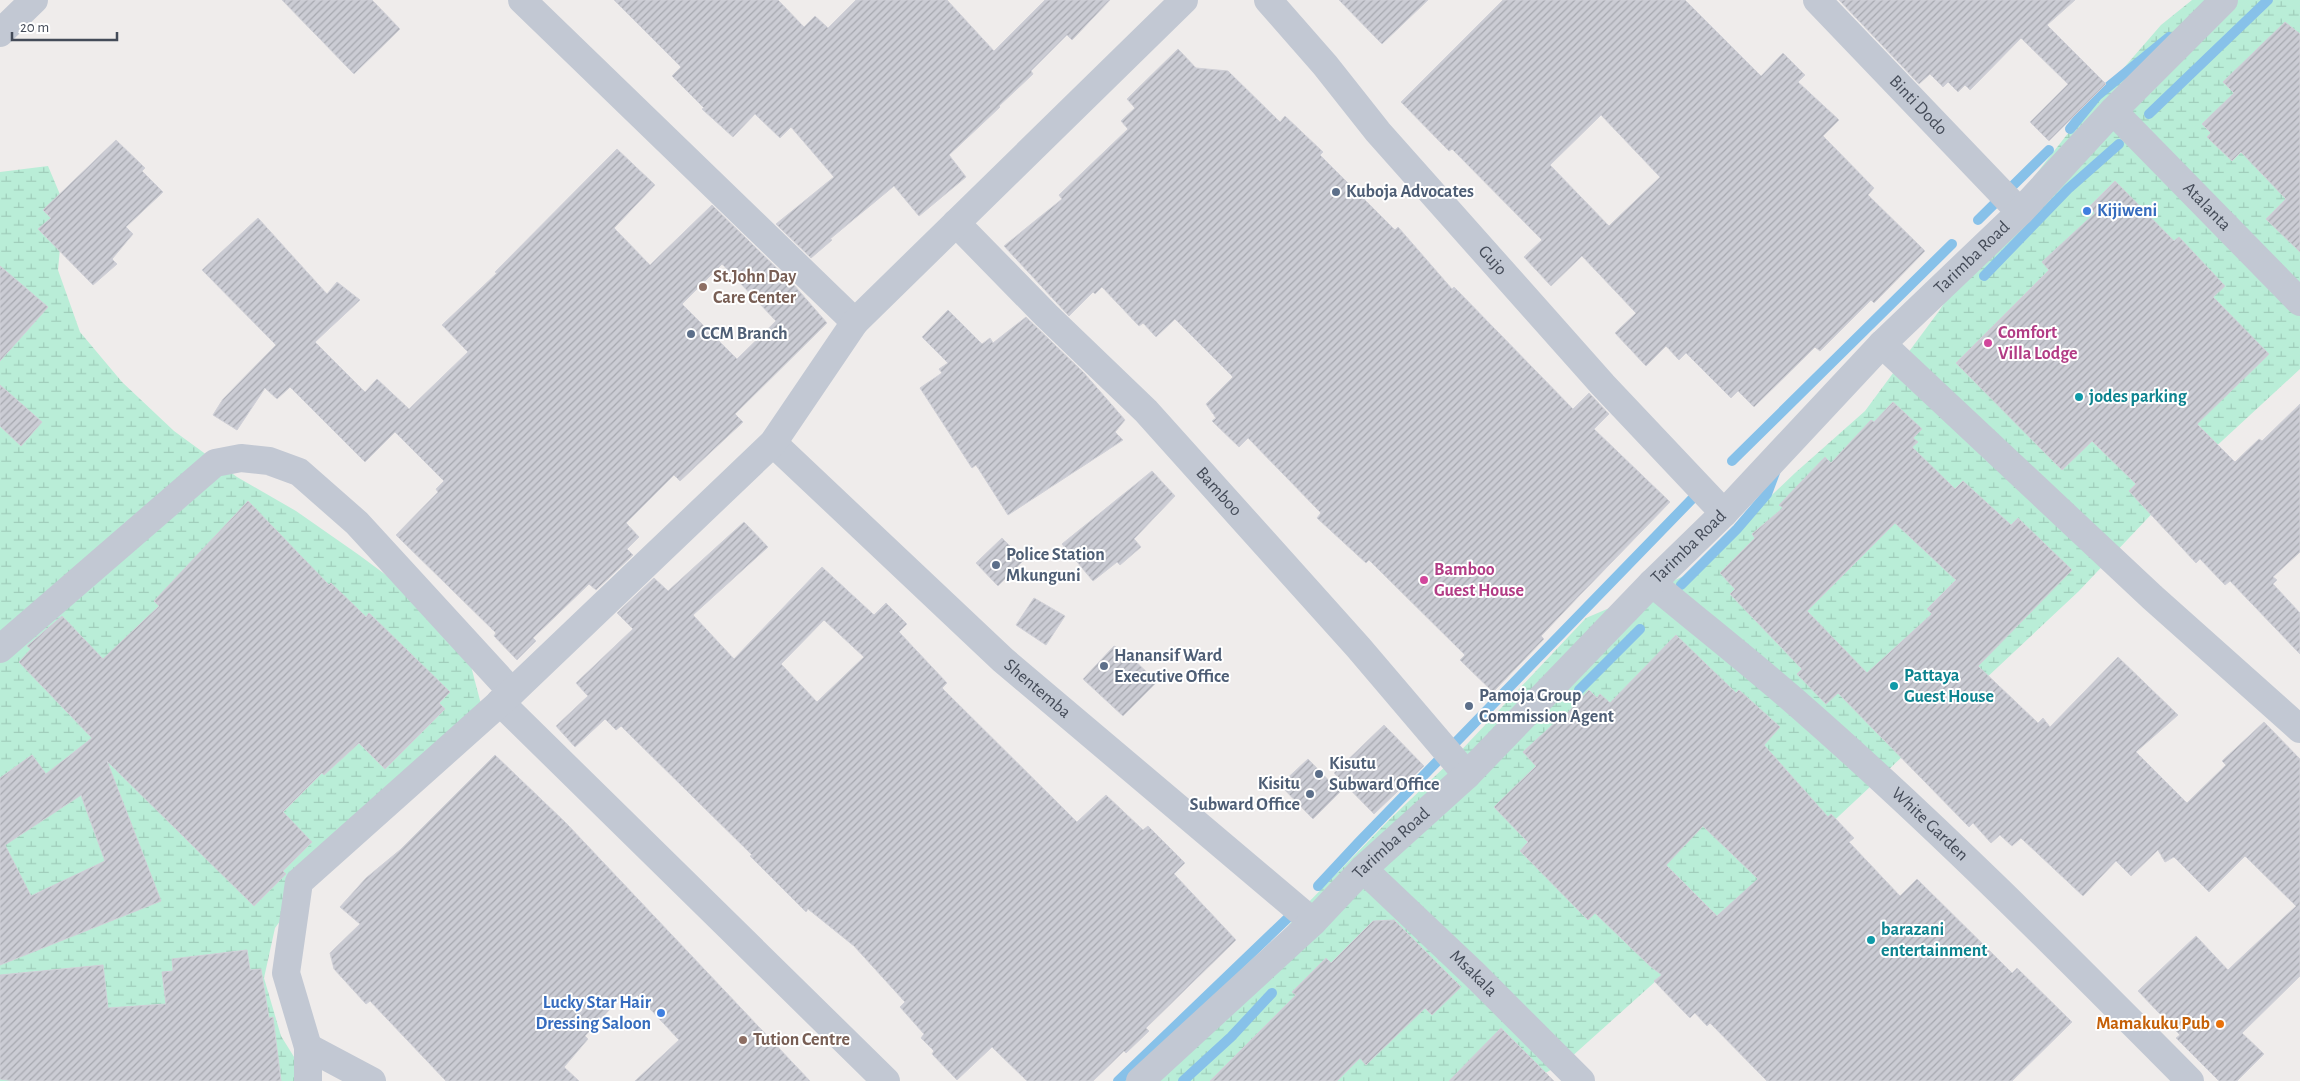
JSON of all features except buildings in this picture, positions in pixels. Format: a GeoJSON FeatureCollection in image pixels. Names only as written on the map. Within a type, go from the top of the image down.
{"type":"FeatureCollection","features":[{"type":"Feature","properties":{"kind":"street"},"geometry":{"type":"LineString","coordinates":[[0,33],[34,0]]}},
{"type":"Feature","properties":{"kind":"street"},"geometry":{"type":"LineString","coordinates":[[522,0],[855,322]]}},
{"type":"Feature","properties":{"kind":"street"},"geometry":{"type":"LineString","coordinates":[[308,1081],[308,1047],[286,974],[299,882],[506,697],[774,443],[855,322],[1184,0]]}},
{"type":"Feature","properties":{"kind":"street","name":"Gujo"},"geometry":{"type":"LineString","coordinates":[[1268,0],[1325,65],[1378,132],[1603,385],[1724,513]]}},
{"type":"Feature","properties":{"kind":"street","name":"Binti Dodo"},"geometry":{"type":"LineString","coordinates":[[1817,0],[2020,212]]}},
{"type":"Feature","properties":{"kind":"street","name":"Tarimba Road"},"geometry":{"type":"LineString","coordinates":[[1153,1077],[1313,922],[1363,870],[1467,775],[1652,583],[1724,513],[1882,344],[2020,212],[2113,111],[2224,0]]}},
{"type":"Feature","properties":{"kind":"street","name":"Atalanta"},"geometry":{"type":"LineString","coordinates":[[2113,111],[2300,302]]}},
{"type":"Feature","properties":{"kind":"street","name":"Bamboo"},"geometry":{"type":"LineString","coordinates":[[956,223],[1046,316],[1146,411],[1358,647],[1467,775]]}},
{"type":"Feature","properties":{"kind":"street"},"geometry":{"type":"LineString","coordinates":[[1882,344],[2152,596],[2300,729]]}},
{"type":"Feature","properties":{"kind":"street","name":"Shentemba"},"geometry":{"type":"LineString","coordinates":[[774,443],[1003,660],[1313,922]]}},
{"type":"Feature","properties":{"kind":"street"},"geometry":{"type":"LineString","coordinates":[[0,649],[215,463],[241,458],[269,461],[299,472],[357,523],[506,697],[886,1081]]}},
{"type":"Feature","properties":{"kind":"street","name":"White Garden"},"geometry":{"type":"LineString","coordinates":[[1652,583],[1800,707],[1926,822],[2028,918],[2190,1081]]}},
{"type":"Feature","properties":{"kind":"street","name":"Msakala"},"geometry":{"type":"LineString","coordinates":[[1363,870],[1474,974],[1581,1081]]}},
{"type":"Feature","properties":{"kind":"street"},"geometry":{"type":"LineString","coordinates":[[308,1047],[372,1081]]}},
{"type":"Feature","properties":{"kind":"green space"},"geometry":{"type":"Polygon","coordinates":[[[2192,0],[2300,0],[2300,369],[2210,452],[2079,591],[1823,831],[1569,1059],[1532,1081],[1121,1081],[1210,1009],[1263,957],[1302,909],[1389,820],[1453,759],[1586,618],[1689,574],[1795,473],[1865,411],[1939,311],[1994,228],[2076,123],[2161,25],[2192,0]]]}},
{"type":"Feature","properties":{"kind":"green space"},"geometry":{"type":"Polygon","coordinates":[[[48,166],[64,204],[58,270],[80,332],[122,382],[174,431],[237,477],[296,511],[432,609],[471,666],[483,712],[308,883],[275,928],[264,978],[281,1036],[309,1081],[0,1081],[0,172],[48,166]]]}},
{"type":"Feature","properties":{"kind":"waterway"},"geometry":{"type":"LineString","coordinates":[[2149,114],[2268,0]]}},
{"type":"Feature","properties":{"kind":"waterway"},"geometry":{"type":"LineString","coordinates":[[2070,129],[2097,96],[2169,37]]}},
{"type":"Feature","properties":{"kind":"waterway"},"geometry":{"type":"LineString","coordinates":[[1984,276],[2068,189],[2119,144]]}},
{"type":"Feature","properties":{"kind":"waterway"},"geometry":{"type":"LineString","coordinates":[[1978,220],[2049,150]]}},
{"type":"Feature","properties":{"kind":"waterway"},"geometry":{"type":"LineString","coordinates":[[1732,461],[1952,244]]}},
{"type":"Feature","properties":{"kind":"waterway"},"geometry":{"type":"LineString","coordinates":[[1681,585],[1737,529],[1767,494],[1776,470]]}},
{"type":"Feature","properties":{"kind":"waterway"},"geometry":{"type":"LineString","coordinates":[[1318,886],[1692,499]]}},
{"type":"Feature","properties":{"kind":"waterway"},"geometry":{"type":"LineString","coordinates":[[1579,690],[1640,629]]}},
{"type":"Feature","properties":{"kind":"waterway"},"geometry":{"type":"LineString","coordinates":[[1118,1081],[1290,916]]}},
{"type":"Feature","properties":{"kind":"waterway"},"geometry":{"type":"LineString","coordinates":[[1183,1081],[1231,1037],[1272,993]]}},
{"type":"Feature","properties":{"kind":"place","name":"Kuboja Advocates"},"geometry":{"type":"Point","coordinates":[1336,192]}},
{"type":"Feature","properties":{"kind":"place","name":"Kijiweni"},"geometry":{"type":"Point","coordinates":[2087,211]}},
{"type":"Feature","properties":{"kind":"place","name":"St.John Day Care Center"},"geometry":{"type":"Point","coordinates":[703,287]}},
{"type":"Feature","properties":{"kind":"place","name":"CCM Branch"},"geometry":{"type":"Point","coordinates":[691,334]}},
{"type":"Feature","properties":{"kind":"place","name":"Comfort Villa Lodge"},"geometry":{"type":"Point","coordinates":[1988,343]}},
{"type":"Feature","properties":{"kind":"place","name":"jodes parking"},"geometry":{"type":"Point","coordinates":[2079,397]}},
{"type":"Feature","properties":{"kind":"place","name":"Police Station Mkunguni"},"geometry":{"type":"Point","coordinates":[996,565]}},
{"type":"Feature","properties":{"kind":"place","name":"Bamboo Guest House"},"geometry":{"type":"Point","coordinates":[1424,580]}},
{"type":"Feature","properties":{"kind":"place","name":"Hanansif Ward Executive Office"},"geometry":{"type":"Point","coordinates":[1104,666]}},
{"type":"Feature","properties":{"kind":"place","name":"Pattaya Guest House"},"geometry":{"type":"Point","coordinates":[1894,686]}},
{"type":"Feature","properties":{"kind":"place","name":"Pamoja Group Commission Agent"},"geometry":{"type":"Point","coordinates":[1469,706]}},
{"type":"Feature","properties":{"kind":"place","name":"Kisutu Subward Office"},"geometry":{"type":"Point","coordinates":[1319,774]}},
{"type":"Feature","properties":{"kind":"place","name":"Kisitu Subward Office"},"geometry":{"type":"Point","coordinates":[1310,794]}},
{"type":"Feature","properties":{"kind":"place","name":"barazani entertainment"},"geometry":{"type":"Point","coordinates":[1871,940]}},
{"type":"Feature","properties":{"kind":"place","name":"Lucky Star Hair Dressing Saloon"},"geometry":{"type":"Point","coordinates":[661,1013]}},
{"type":"Feature","properties":{"kind":"place","name":"Mamakuku Pub"},"geometry":{"type":"Point","coordinates":[2220,1024]}},
{"type":"Feature","properties":{"kind":"place","name":"Tution Centre"},"geometry":{"type":"Point","coordinates":[743,1040]}}]}
